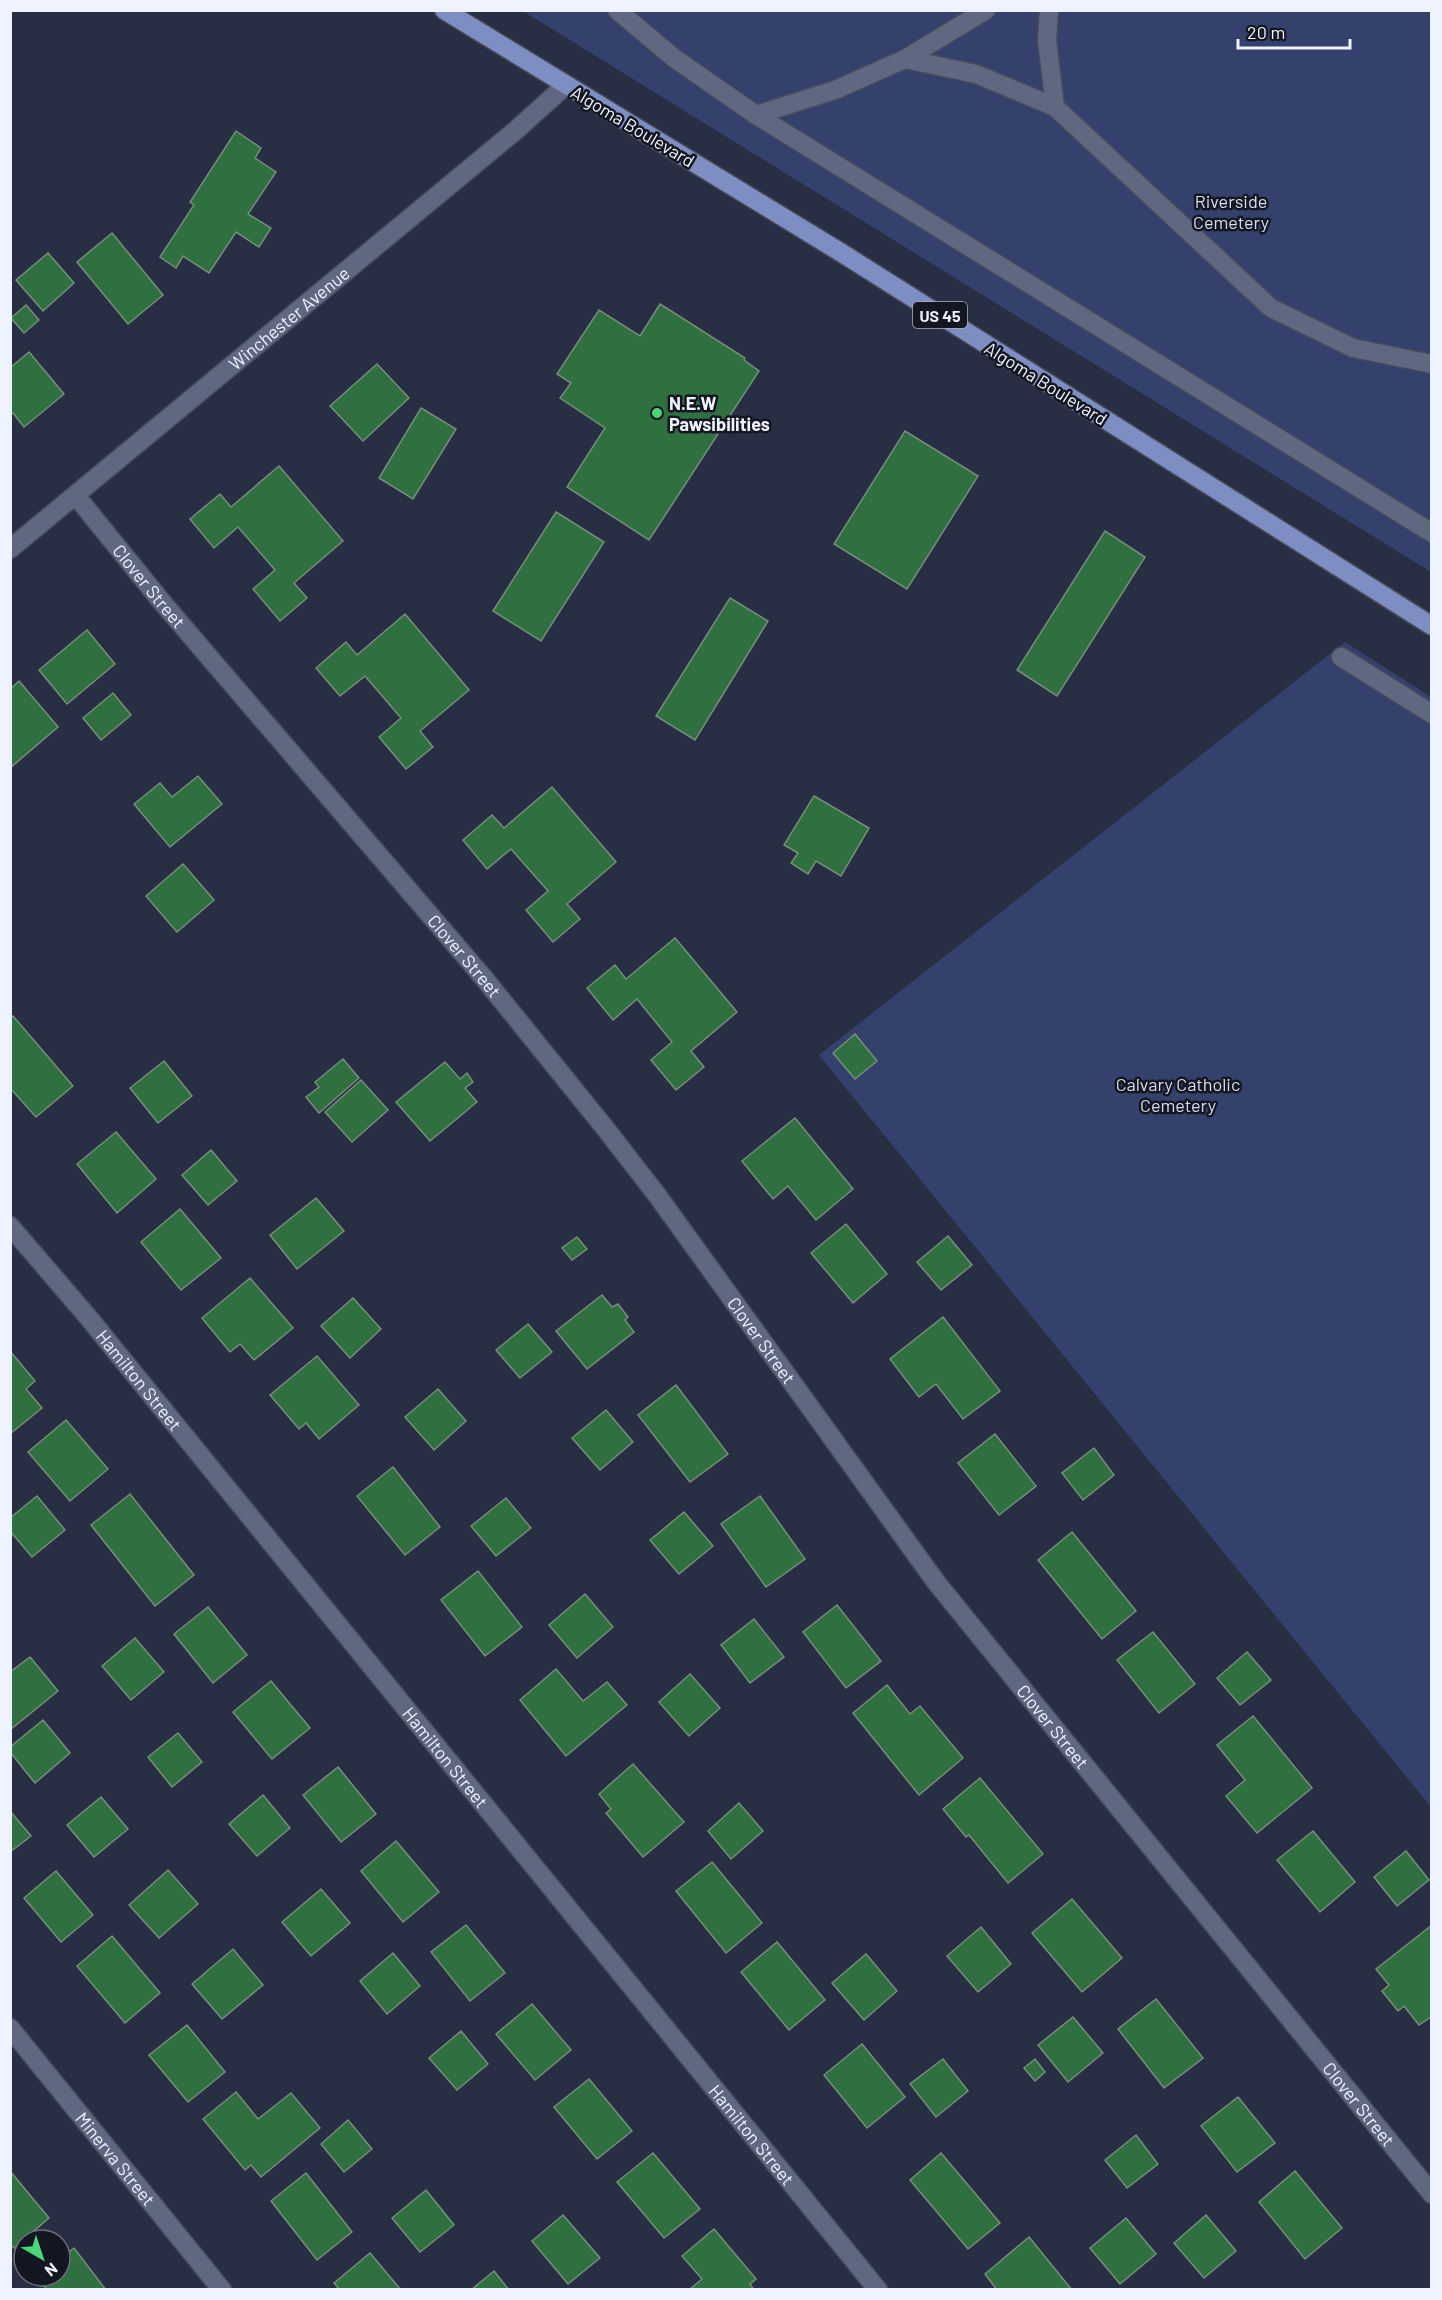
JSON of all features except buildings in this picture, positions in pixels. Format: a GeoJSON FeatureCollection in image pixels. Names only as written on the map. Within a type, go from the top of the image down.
{"type":"FeatureCollection","features":[{"type":"Feature","properties":{"kind":"main road","name":"Algoma Boulevard"},"geometry":{"type":"LineString","coordinates":[[444,10],[845,255],[1431,626]]}},
{"type":"Feature","properties":{"kind":"street"},"geometry":{"type":"LineString","coordinates":[[617,10],[674,58],[756,115],[1431,533]]}},
{"type":"Feature","properties":{"kind":"street"},"geometry":{"type":"LineString","coordinates":[[756,115],[835,90],[905,59],[986,10]]}},
{"type":"Feature","properties":{"kind":"street"},"geometry":{"type":"LineString","coordinates":[[1049,10],[1047,40],[1055,107]]}},
{"type":"Feature","properties":{"kind":"street"},"geometry":{"type":"LineString","coordinates":[[905,59],[976,75],[1055,107],[1271,308],[1353,348],[1431,367]]}},
{"type":"Feature","properties":{"kind":"street","name":"Winchester Avenue"},"geometry":{"type":"LineString","coordinates":[[10,549],[515,131],[566,85]]}},
{"type":"Feature","properties":{"kind":"street","name":"Clover Street"},"geometry":{"type":"LineString","coordinates":[[76,496],[162,602],[483,977],[604,1128],[657,1195],[936,1582],[1431,2194]]}},
{"type":"Feature","properties":{"kind":"street"},"geometry":{"type":"LineString","coordinates":[[1341,657],[1431,714]]}},
{"type":"Feature","properties":{"kind":"street","name":"Hamilton Street"},"geometry":{"type":"LineString","coordinates":[[10,1226],[88,1317],[878,2289]]}},
{"type":"Feature","properties":{"kind":"street","name":"Minerva Street"},"geometry":{"type":"LineString","coordinates":[[10,2028],[222,2289]]}},
{"type":"Feature","properties":{"kind":"green space","name":"Riverside Cemetery"},"geometry":{"type":"Polygon","coordinates":[[[523,11],[1431,11],[1431,572],[523,11]]]}},
{"type":"Feature","properties":{"kind":"green space","name":"Calvary Catholic Cemetery"},"geometry":{"type":"Polygon","coordinates":[[[1345,642],[1431,697],[1431,1807],[819,1055],[1345,642]]]}},
{"type":"Feature","properties":{"kind":"place","name":"N.E.W Pawsibilities"},"geometry":{"type":"Point","coordinates":[657,413]}}]}
